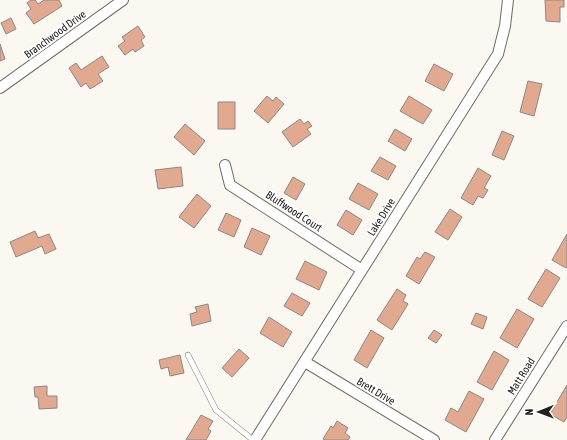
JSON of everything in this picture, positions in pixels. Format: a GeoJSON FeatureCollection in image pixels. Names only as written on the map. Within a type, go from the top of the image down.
{"type":"FeatureCollection","features":[{"type":"Feature","properties":{"kind":"street","name":"Branchwood Drive"},"geometry":{"type":"LineString","coordinates":[[0,88],[123,0]]}},
{"type":"Feature","properties":{"kind":"street","name":"Lake Drive"},"geometry":{"type":"LineString","coordinates":[[254,440],[305,362],[498,54],[505,26],[508,0]]}},
{"type":"Feature","properties":{"kind":"street","name":"Bluffwood Court"},"geometry":{"type":"LineString","coordinates":[[225,165],[230,185],[362,270]]}},
{"type":"Feature","properties":{"kind":"street","name":"Matt Road"},"geometry":{"type":"LineString","coordinates":[[495,440],[567,326]]}},
{"type":"Feature","properties":{"kind":"street","name":"Brett Drive"},"geometry":{"type":"LineString","coordinates":[[305,362],[434,440]]}},
{"type":"Feature","properties":{"kind":"lane"},"geometry":{"type":"LineString","coordinates":[[188,355],[216,410],[254,440]]}},
{"type":"Feature","properties":{"kind":"building"},"geometry":{"type":"Polygon","coordinates":[[[31,0],[35,0],[38,4],[44,0],[59,0],[62,6],[34,24],[26,13],[31,9],[27,3],[31,0]]]}},
{"type":"Feature","properties":{"kind":"building"},"geometry":{"type":"Polygon","coordinates":[[[545,0],[564,0],[564,7],[560,7],[560,22],[546,21],[545,0]]]}},
{"type":"Feature","properties":{"kind":"building"},"geometry":{"type":"Polygon","coordinates":[[[11,18],[16,29],[6,34],[1,23],[11,18]]]}},
{"type":"Feature","properties":{"kind":"building"},"geometry":{"type":"Polygon","coordinates":[[[138,26],[145,37],[141,40],[144,46],[135,52],[133,49],[125,55],[118,46],[125,41],[122,37],[138,26]]]}},
{"type":"Feature","properties":{"kind":"building"},"geometry":{"type":"Polygon","coordinates":[[[0,44],[5,59],[0,61],[0,44]]]}},
{"type":"Feature","properties":{"kind":"building"},"geometry":{"type":"Polygon","coordinates":[[[102,56],[109,67],[98,74],[103,81],[90,89],[86,83],[81,87],[69,68],[76,63],[81,70],[102,56]]]}},
{"type":"Feature","properties":{"kind":"building"},"geometry":{"type":"Polygon","coordinates":[[[434,64],[453,74],[444,91],[425,81],[434,64]]]}},
{"type":"Feature","properties":{"kind":"building"},"geometry":{"type":"Polygon","coordinates":[[[528,81],[542,84],[534,116],[520,112],[528,81]]]}},
{"type":"Feature","properties":{"kind":"building"},"geometry":{"type":"Polygon","coordinates":[[[267,96],[273,101],[276,97],[284,104],[268,123],[254,111],[267,96]]]}},
{"type":"Feature","properties":{"kind":"building"},"geometry":{"type":"Polygon","coordinates":[[[409,96],[432,110],[423,124],[400,111],[409,96]]]}},
{"type":"Feature","properties":{"kind":"building"},"geometry":{"type":"Polygon","coordinates":[[[218,102],[235,102],[235,129],[218,129],[218,102]]]}},
{"type":"Feature","properties":{"kind":"building"},"geometry":{"type":"Polygon","coordinates":[[[300,119],[304,124],[308,121],[312,126],[307,129],[311,134],[293,147],[282,132],[300,119]]]}},
{"type":"Feature","properties":{"kind":"building"},"geometry":{"type":"Polygon","coordinates":[[[185,124],[205,141],[194,155],[174,137],[185,124]]]}},
{"type":"Feature","properties":{"kind":"building"},"geometry":{"type":"Polygon","coordinates":[[[395,129],[412,139],[405,151],[388,141],[395,129]]]}},
{"type":"Feature","properties":{"kind":"building"},"geometry":{"type":"Polygon","coordinates":[[[502,131],[514,136],[504,160],[492,155],[502,131]]]}},
{"type":"Feature","properties":{"kind":"building"},"geometry":{"type":"Polygon","coordinates":[[[380,157],[396,166],[388,180],[371,171],[380,157]]]}},
{"type":"Feature","properties":{"kind":"building"},"geometry":{"type":"Polygon","coordinates":[[[181,167],[183,186],[158,189],[155,170],[181,167]]]}},
{"type":"Feature","properties":{"kind":"building"},"geometry":{"type":"Polygon","coordinates":[[[478,168],[491,176],[484,188],[488,190],[483,198],[478,196],[473,205],[461,198],[478,168]]]}},
{"type":"Feature","properties":{"kind":"building"},"geometry":{"type":"Polygon","coordinates":[[[293,177],[305,184],[296,200],[284,193],[293,177]]]}},
{"type":"Feature","properties":{"kind":"building"},"geometry":{"type":"Polygon","coordinates":[[[358,183],[378,194],[369,210],[349,199],[358,183]]]}},
{"type":"Feature","properties":{"kind":"building"},"geometry":{"type":"Polygon","coordinates":[[[197,194],[211,206],[194,228],[179,217],[197,194]]]}},
{"type":"Feature","properties":{"kind":"building"},"geometry":{"type":"Polygon","coordinates":[[[450,209],[462,217],[448,240],[435,232],[450,209]]]}},
{"type":"Feature","properties":{"kind":"building"},"geometry":{"type":"Polygon","coordinates":[[[346,210],[362,220],[353,235],[337,225],[346,210]]]}},
{"type":"Feature","properties":{"kind":"building"},"geometry":{"type":"Polygon","coordinates":[[[226,213],[241,220],[234,237],[218,230],[226,213]]]}},
{"type":"Feature","properties":{"kind":"building"},"geometry":{"type":"Polygon","coordinates":[[[252,228],[270,236],[261,255],[244,247],[252,228]]]}},
{"type":"Feature","properties":{"kind":"building"},"geometry":{"type":"Polygon","coordinates":[[[35,231],[38,238],[49,234],[56,249],[45,254],[42,246],[16,257],[10,242],[35,231]]]}},
{"type":"Feature","properties":{"kind":"building"},"geometry":{"type":"Polygon","coordinates":[[[567,234],[567,266],[566,268],[552,260],[567,234]]]}},
{"type":"Feature","properties":{"kind":"building"},"geometry":{"type":"Polygon","coordinates":[[[425,252],[435,257],[419,284],[406,276],[417,257],[420,259],[425,252]]]}},
{"type":"Feature","properties":{"kind":"building"},"geometry":{"type":"Polygon","coordinates":[[[305,261],[327,272],[319,290],[296,279],[305,261]]]}},
{"type":"Feature","properties":{"kind":"building"},"geometry":{"type":"Polygon","coordinates":[[[546,269],[560,278],[542,307],[528,299],[546,269]]]}},
{"type":"Feature","properties":{"kind":"building"},"geometry":{"type":"Polygon","coordinates":[[[397,289],[406,295],[403,301],[408,304],[392,330],[377,320],[397,289]]]}},
{"type":"Feature","properties":{"kind":"building"},"geometry":{"type":"Polygon","coordinates":[[[292,293],[310,303],[302,316],[284,306],[292,293]]]}},
{"type":"Feature","properties":{"kind":"building"},"geometry":{"type":"Polygon","coordinates":[[[208,304],[211,321],[192,326],[190,314],[197,312],[195,307],[208,304]]]}},
{"type":"Feature","properties":{"kind":"building"},"geometry":{"type":"Polygon","coordinates":[[[517,309],[534,319],[517,348],[500,338],[517,309]]]}},
{"type":"Feature","properties":{"kind":"building"},"geometry":{"type":"Polygon","coordinates":[[[476,313],[487,317],[483,329],[471,324],[476,313]]]}},
{"type":"Feature","properties":{"kind":"building"},"geometry":{"type":"Polygon","coordinates":[[[269,317],[292,332],[283,347],[260,333],[269,317]]]}},
{"type":"Feature","properties":{"kind":"building"},"geometry":{"type":"Polygon","coordinates":[[[371,330],[384,338],[367,368],[354,360],[371,330]]]}},
{"type":"Feature","properties":{"kind":"building"},"geometry":{"type":"Polygon","coordinates":[[[434,330],[442,335],[436,343],[428,338],[434,330]]]}},
{"type":"Feature","properties":{"kind":"building"},"geometry":{"type":"Polygon","coordinates":[[[239,349],[249,358],[232,377],[222,368],[239,349]]]}},
{"type":"Feature","properties":{"kind":"building"},"geometry":{"type":"Polygon","coordinates":[[[494,351],[509,360],[492,390],[477,382],[494,351]]]}},
{"type":"Feature","properties":{"kind":"building"},"geometry":{"type":"Polygon","coordinates":[[[180,355],[184,373],[170,376],[168,367],[161,369],[159,360],[180,355]]]}},
{"type":"Feature","properties":{"kind":"building"},"geometry":{"type":"Polygon","coordinates":[[[567,385],[567,417],[564,422],[550,414],[567,385]]]}},
{"type":"Feature","properties":{"kind":"building"},"geometry":{"type":"Polygon","coordinates":[[[47,386],[47,396],[57,396],[57,408],[39,409],[38,397],[35,397],[34,387],[47,386]]]}},
{"type":"Feature","properties":{"kind":"building"},"geometry":{"type":"Polygon","coordinates":[[[469,391],[484,399],[466,432],[445,420],[451,408],[458,412],[469,391]]]}},
{"type":"Feature","properties":{"kind":"building"},"geometry":{"type":"Polygon","coordinates":[[[201,415],[213,421],[208,429],[211,431],[206,440],[186,440],[201,415]]]}},
{"type":"Feature","properties":{"kind":"building"},"geometry":{"type":"Polygon","coordinates":[[[337,421],[348,428],[345,433],[350,437],[348,440],[323,439],[331,426],[333,428],[337,421]]]}}]}
